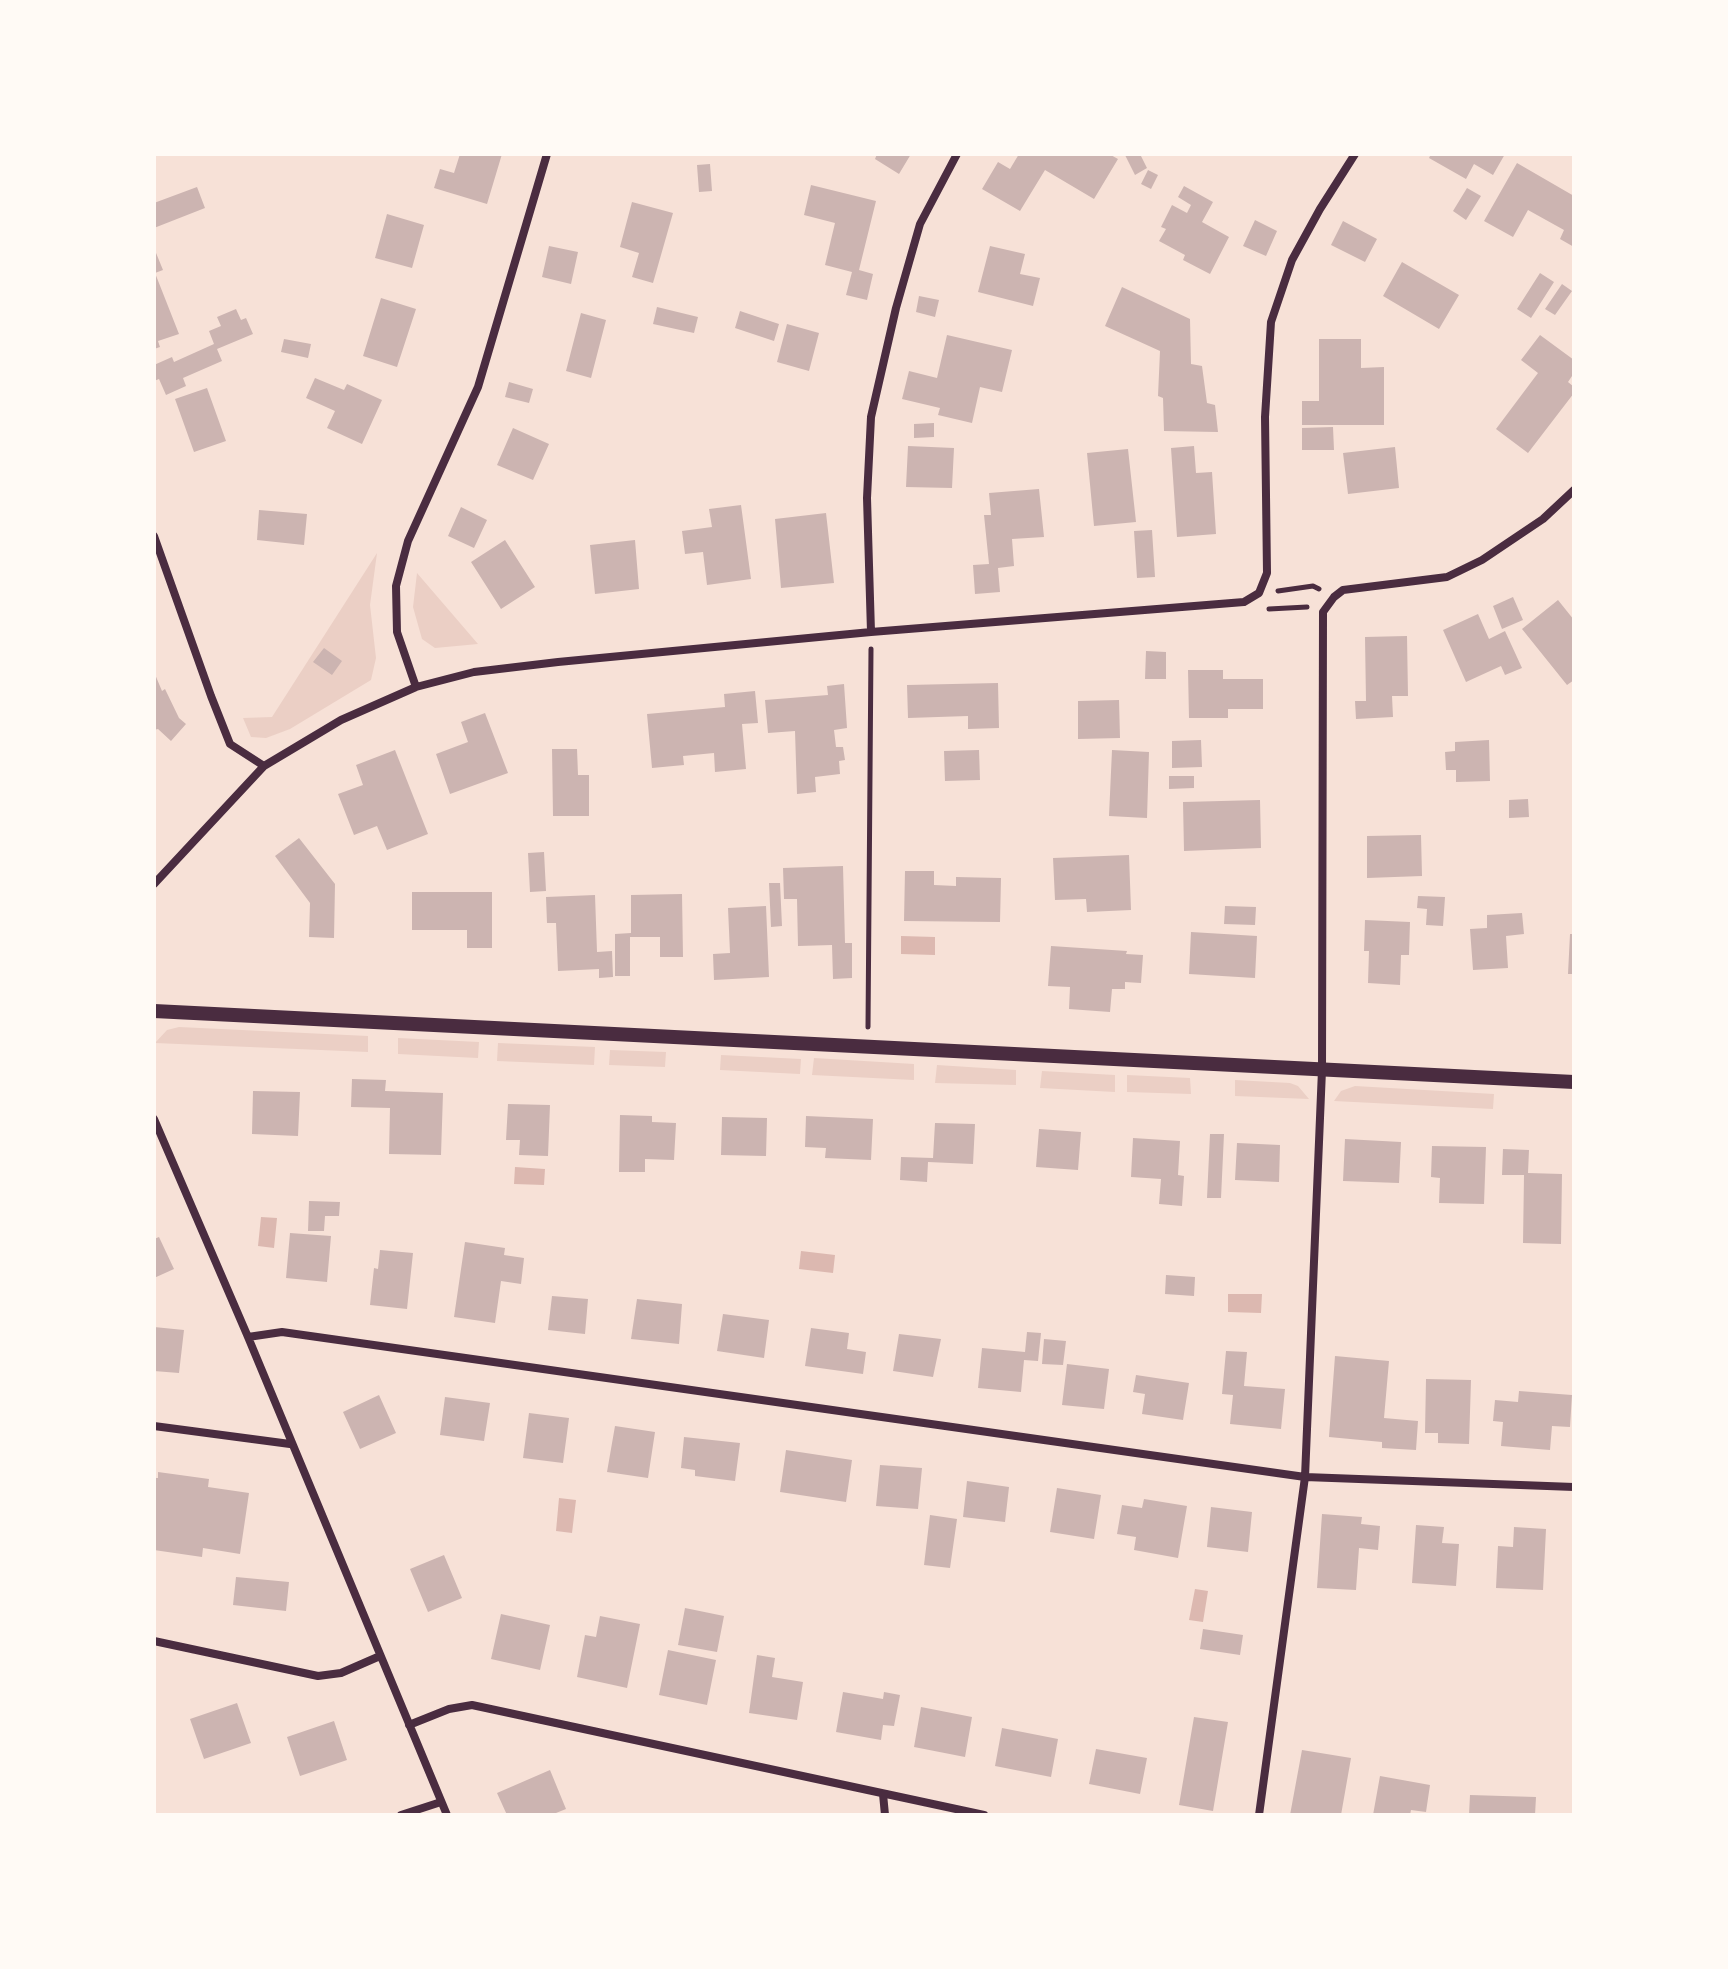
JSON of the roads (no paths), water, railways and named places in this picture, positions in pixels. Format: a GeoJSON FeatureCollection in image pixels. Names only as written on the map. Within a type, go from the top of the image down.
{"type":"FeatureCollection","features":[{"type":"Feature","properties":{"kind":"street"},"geometry":{"type":"LineString","coordinates":[[416,687],[397,632],[396,586],[408,541],[478,387],[547,154]]}},
{"type":"Feature","properties":{"kind":"street"},"geometry":{"type":"LineString","coordinates":[[871,632],[867,498],[871,417],[896,308],[920,224],[957,154]]}},
{"type":"Feature","properties":{"kind":"street"},"geometry":{"type":"LineString","coordinates":[[154,884],[264,766],[341,720],[416,687],[474,672],[558,662],[871,632],[1244,602],[1259,593],[1267,573],[1265,417],[1271,322],[1292,260],[1355,154]]}},
{"type":"Feature","properties":{"kind":"street"},"geometry":{"type":"LineString","coordinates":[[1259,1815],[1305,1477],[1322,1070],[1323,612],[1343,590],[1447,577],[1482,560],[1543,519],[1574,490]]}},
{"type":"Feature","properties":{"kind":"street"},"geometry":{"type":"LineString","coordinates":[[154,536],[230,744],[264,766]]}},
{"type":"Feature","properties":{"kind":"street"},"geometry":{"type":"LineString","coordinates":[[154,1011],[1574,1082]]}},
{"type":"Feature","properties":{"kind":"street"},"geometry":{"type":"LineString","coordinates":[[154,1119],[447,1815]]}},
{"type":"Feature","properties":{"kind":"street"},"geometry":{"type":"LineString","coordinates":[[248,1337],[282,1332],[1305,1477],[1574,1487]]}},
{"type":"Feature","properties":{"kind":"street"},"geometry":{"type":"LineString","coordinates":[[154,1426],[290,1444]]}},
{"type":"Feature","properties":{"kind":"street"},"geometry":{"type":"LineString","coordinates":[[154,1641],[318,1676],[341,1673],[380,1656]]}},
{"type":"Feature","properties":{"kind":"street"},"geometry":{"type":"LineString","coordinates":[[409,1725],[449,1709],[472,1705],[984,1815]]}},
{"type":"Feature","properties":{"kind":"street"},"geometry":{"type":"LineString","coordinates":[[883,1794],[885,1815]]}},
{"type":"Feature","properties":{"kind":"street"},"geometry":{"type":"LineString","coordinates":[[401,1815],[441,1802]]}}]}
